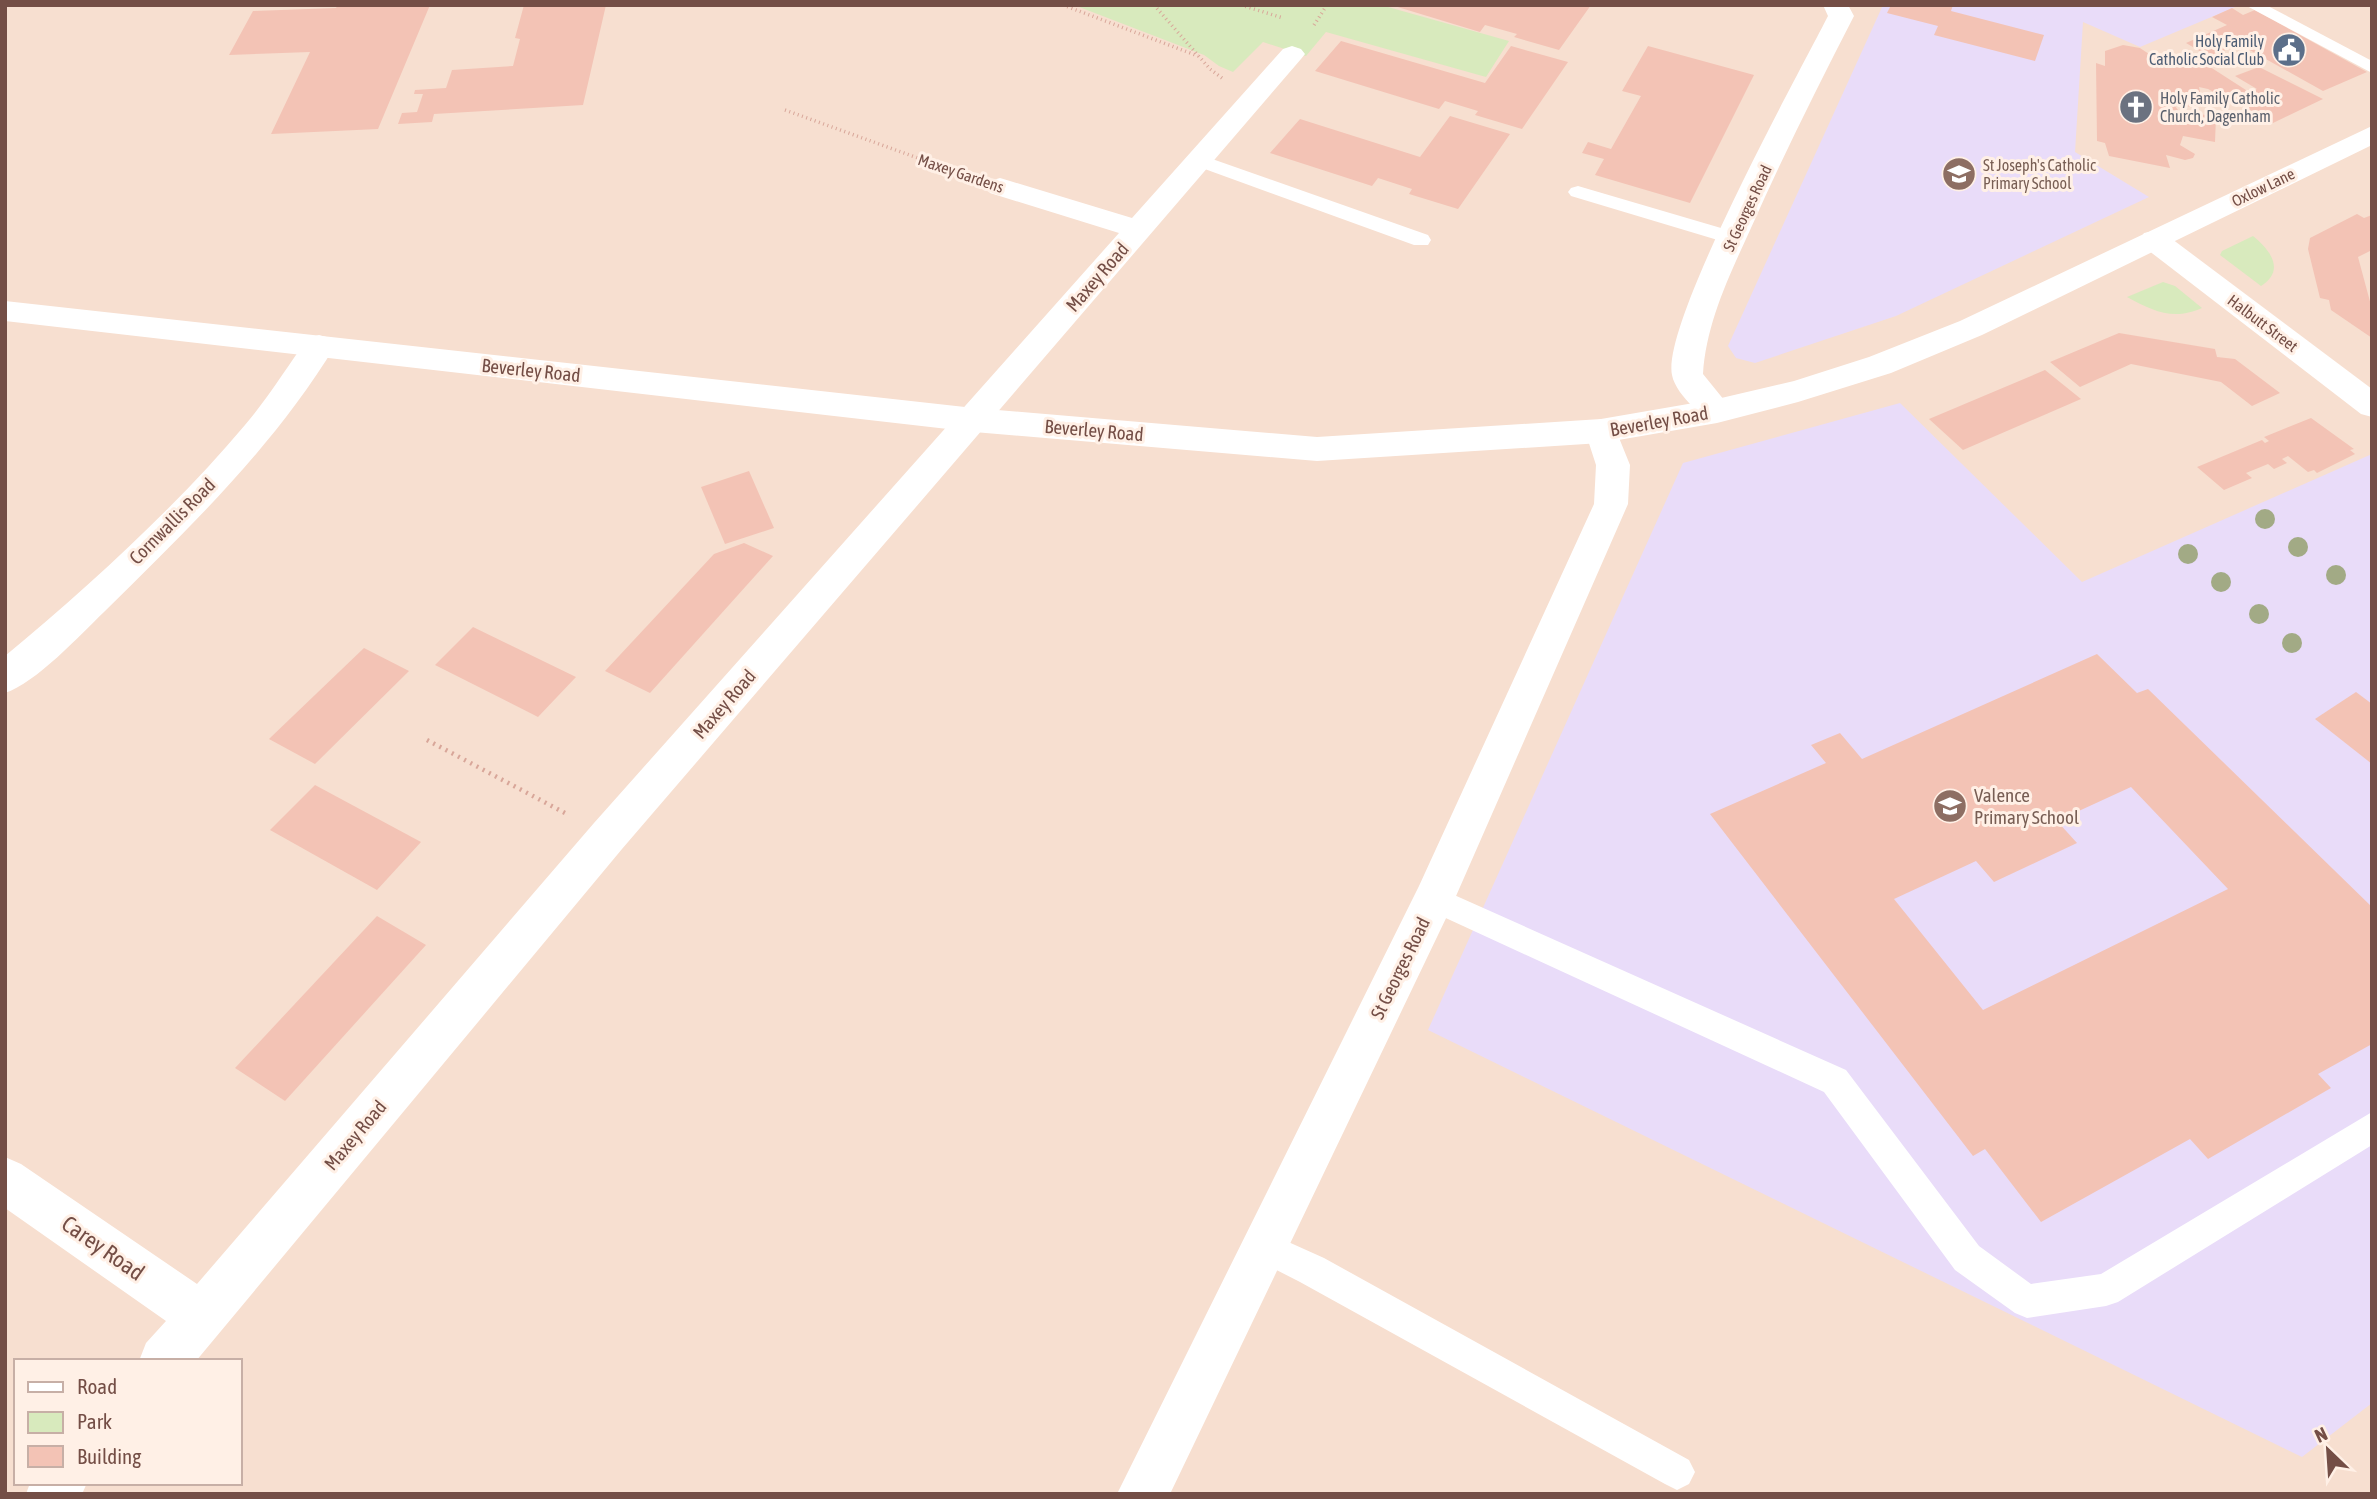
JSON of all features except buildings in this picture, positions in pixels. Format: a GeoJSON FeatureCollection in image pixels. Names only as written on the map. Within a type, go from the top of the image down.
{"type":"FeatureCollection","features":[{"type":"Feature","properties":{"kind":"street","name":"St Georges Road"},"geometry":{"type":"LineString","coordinates":[[1717,411],[1698,393],[1686,373],[1689,340],[1731,238],[1840,16],[1835,5]]}},
{"type":"Feature","properties":{"kind":"street","name":"Maxey Road"},"geometry":{"type":"LineString","coordinates":[[166,1359],[608,836],[1251,100],[1294,31]]}},
{"type":"Feature","properties":{"kind":"street","name":"Oxlow Lane"},"geometry":{"type":"LineString","coordinates":[[2154,240],[2372,134]]}},
{"type":"Feature","properties":{"kind":"street","name":"Maxey Gardens"},"geometry":{"type":"LineString","coordinates":[[1000,187],[1138,229]]}},
{"type":"Feature","properties":{"kind":"street","name":"Halbutt Street"},"geometry":{"type":"LineString","coordinates":[[2154,240],[2372,406]]}},
{"type":"Feature","properties":{"kind":"street","name":"Beverley Road"},"geometry":{"type":"LineString","coordinates":[[5,311],[974,420],[1317,449],[1601,431],[1717,411],[1798,391],[1880,365],[1971,328],[2154,240]]}},
{"type":"Feature","properties":{"kind":"street","name":"Cornwallis Road"},"geometry":{"type":"LineString","coordinates":[[5,678],[65,627],[189,507],[257,433],[319,346]]}},
{"type":"Feature","properties":{"kind":"street","name":"St Georges Road"},"geometry":{"type":"LineString","coordinates":[[1143,1494],[1434,899],[1611,504],[1612,465],[1601,431]]}},
{"type":"Feature","properties":{"kind":"street","name":"Carey Road"},"geometry":{"type":"LineString","coordinates":[[5,1180],[201,1316]]}},
{"type":"Feature","properties":{"kind":"lane"},"geometry":{"type":"LineString","coordinates":[[2253,5],[2372,68]]}},
{"type":"Feature","properties":{"kind":"lane"},"geometry":{"type":"LineString","coordinates":[[1198,160],[1421,240]]}},
{"type":"Feature","properties":{"kind":"lane"},"geometry":{"type":"LineString","coordinates":[[1578,192],[1731,238]]}},
{"type":"Feature","properties":{"kind":"lane"},"geometry":{"type":"LineString","coordinates":[[1434,899],[1835,1081],[1967,1258],[2027,1301],[2106,1290],[2372,1127]]}},
{"type":"Feature","properties":{"kind":"lane"},"geometry":{"type":"LineString","coordinates":[[1264,1247],[1312,1270],[1676,1472]]}},
{"type":"Feature","properties":{"kind":"path"},"geometry":{"type":"LineString","coordinates":[[1063,5],[1198,56]]}},
{"type":"Feature","properties":{"kind":"path"},"geometry":{"type":"LineString","coordinates":[[1154,5],[1210,69],[1251,100]]}},
{"type":"Feature","properties":{"kind":"path"},"geometry":{"type":"LineString","coordinates":[[1241,5],[1294,31],[1315,24]]}},
{"type":"Feature","properties":{"kind":"path","name":"Maxey Gardens"},"geometry":{"type":"LineString","coordinates":[[785,110],[1000,187]]}},
{"type":"Feature","properties":{"kind":"path"},"geometry":{"type":"LineString","coordinates":[[427,740],[608,836]]}},
{"type":"Feature","properties":{"kind":"shaded area"},"geometry":{"type":"Polygon","coordinates":[[[5,5],[2372,5],[2372,1494],[5,1494],[5,5]]]}},
{"type":"Feature","properties":{"kind":"shaded area","name":"St Joseph's Catholic Primary School"},"geometry":{"type":"Polygon","coordinates":[[[1883,5],[2240,5],[2140,47],[2083,22],[2075,152],[2149,197],[1896,316],[1755,363],[1736,358],[1728,346],[1883,5]]]}},
{"type":"Feature","properties":{"kind":"shaded area","name":"Valence Primary School"},"geometry":{"type":"Polygon","coordinates":[[[1900,403],[2082,582],[2372,454],[2372,1403],[2302,1457],[1428,1030],[1683,463],[1900,403]]]}},
{"type":"Feature","properties":{"kind":"green space"},"geometry":{"type":"Polygon","coordinates":[[[1074,5],[1381,5],[1509,41],[1486,77],[1326,32],[1306,56],[1263,42],[1233,72],[1204,55],[1074,5]]]}},
{"type":"Feature","properties":{"kind":"green space"},"geometry":{"type":"Polygon","coordinates":[[[2253,236],[2265,247],[2273,260],[2273,273],[2261,286],[2220,255],[2222,251],[2253,236]]]}},
{"type":"Feature","properties":{"kind":"green space"},"geometry":{"type":"Polygon","coordinates":[[[2163,282],[2175,286],[2202,308],[2182,314],[2163,313],[2127,297],[2163,282]]]}},
{"type":"Feature","properties":{"kind":"place","name":"Holy Family Catholic Social Club"},"geometry":{"type":"Point","coordinates":[2289,50]}},
{"type":"Feature","properties":{"kind":"place","name":"Holy Family Catholic Church, Dagenham"},"geometry":{"type":"Point","coordinates":[2136,107]}},
{"type":"Feature","properties":{"kind":"place","name":"St Joseph's Catholic Primary School"},"geometry":{"type":"Point","coordinates":[1959,174]}},
{"type":"Feature","properties":{"kind":"place","name":"Valence Primary School"},"geometry":{"type":"Point","coordinates":[1950,806]}}]}
